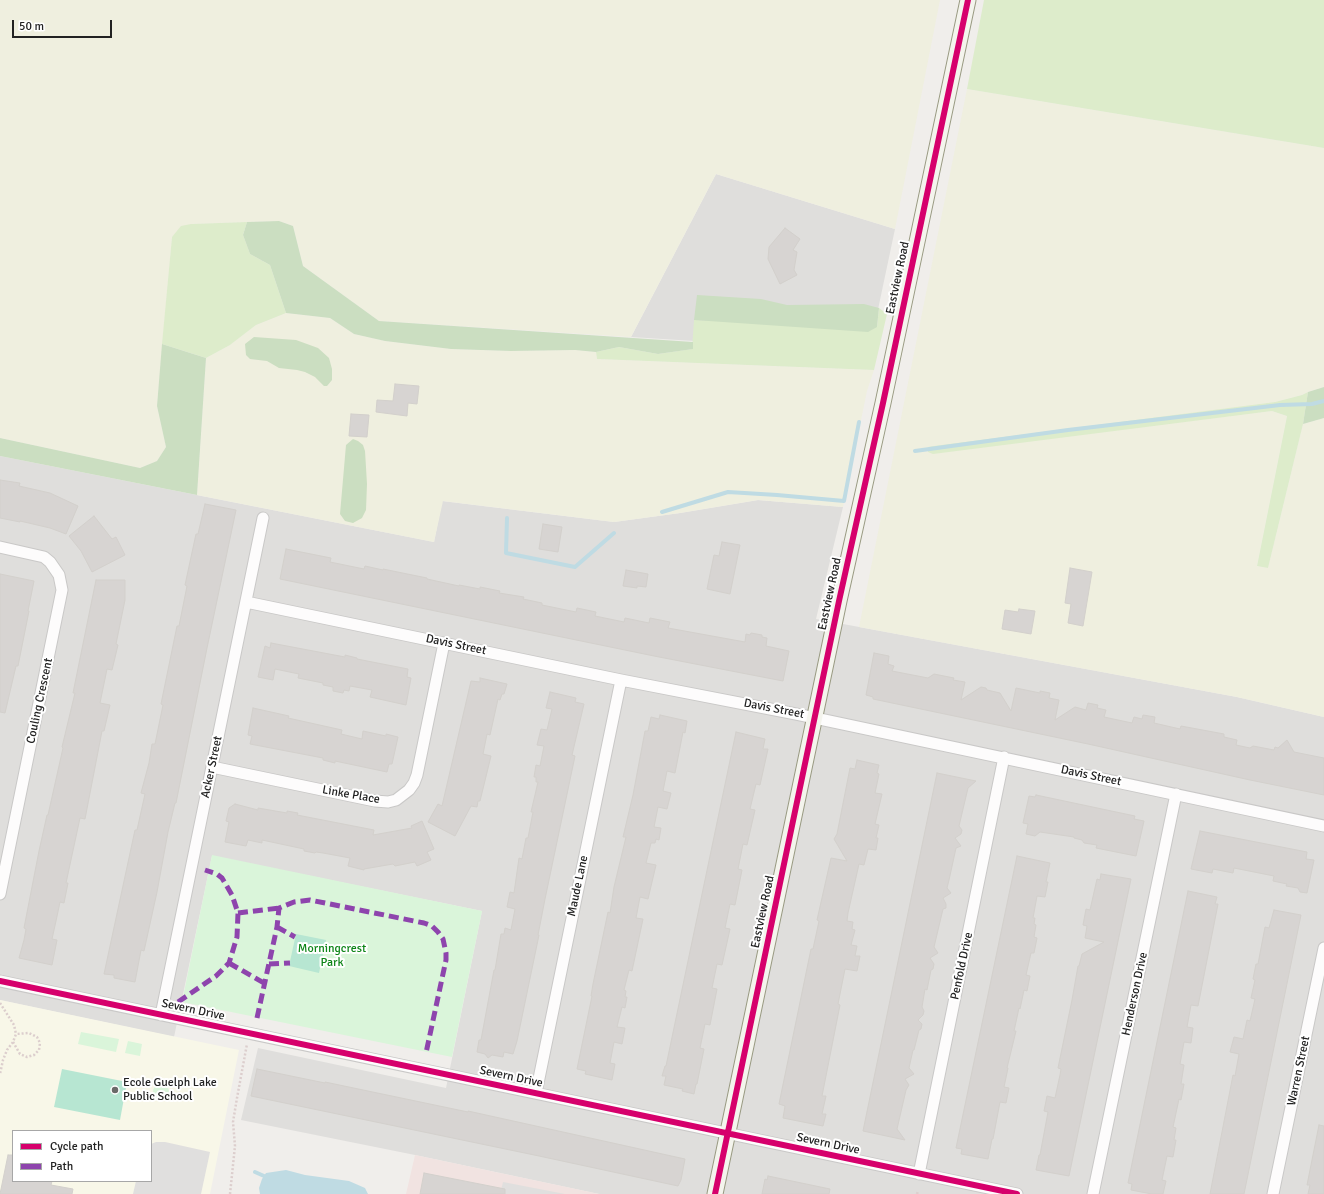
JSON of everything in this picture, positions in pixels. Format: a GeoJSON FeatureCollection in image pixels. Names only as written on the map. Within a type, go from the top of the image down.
{"type":"FeatureCollection","features":[{"type":"Feature","properties":{"kind":"street","name":"Eastview Road"},"geometry":{"type":"LineString","coordinates":[[715,1194],[968,0]]}},
{"type":"Feature","properties":{"kind":"street","name":"Acker Street"},"geometry":{"type":"LineString","coordinates":[[161,1015],[263,518]]}},
{"type":"Feature","properties":{"kind":"street","name":"Couling Crescent"},"geometry":{"type":"LineString","coordinates":[[0,547],[44,557],[50,562],[59,575],[62,590],[0,894]]}},
{"type":"Feature","properties":{"kind":"street","name":"Davis Street"},"geometry":{"type":"LineString","coordinates":[[246,602],[621,680],[1004,757],[1324,826]]}},
{"type":"Feature","properties":{"kind":"street","name":"Linke Place"},"geometry":{"type":"LineString","coordinates":[[212,767],[375,801],[388,802],[396,800],[409,790],[417,775],[444,643]]}},
{"type":"Feature","properties":{"kind":"street","name":"Maude Lane"},"geometry":{"type":"LineString","coordinates":[[536,1093],[621,680]]}},
{"type":"Feature","properties":{"kind":"street","name":"Penfold Drive"},"geometry":{"type":"LineString","coordinates":[[919,1174],[1004,757]]}},
{"type":"Feature","properties":{"kind":"street","name":"Henderson Drive"},"geometry":{"type":"LineString","coordinates":[[1093,1194],[1176,794]]}},
{"type":"Feature","properties":{"kind":"street","name":"Warren Street"},"geometry":{"type":"LineString","coordinates":[[1273,1194],[1324,948]]}},
{"type":"Feature","properties":{"kind":"street","name":"Severn Drive"},"geometry":{"type":"LineString","coordinates":[[0,981],[1017,1194]]}},
{"type":"Feature","properties":{"kind":"path"},"geometry":{"type":"LineString","coordinates":[[0,1003],[14,1025],[16,1034],[13,1042],[7,1050],[0,1074]]}},
{"type":"Feature","properties":{"kind":"path"},"geometry":{"type":"LineString","coordinates":[[13,1042],[20,1054],[23,1056],[34,1055],[39,1050],[40,1043],[37,1037],[30,1033],[16,1034]]}},
{"type":"Feature","properties":{"kind":"path"},"geometry":{"type":"LineString","coordinates":[[230,1194],[235,1146],[233,1122],[247,1044]]}},
{"type":"Feature","properties":{"kind":"shaded area"},"geometry":{"type":"Polygon","coordinates":[[[716,174],[895,229],[869,352],[631,337],[716,174]]]}},
{"type":"Feature","properties":{"kind":"shaded area"},"geometry":{"type":"Polygon","coordinates":[[[0,456],[434,542],[442,501],[614,522],[758,500],[843,507],[816,619],[1237,697],[1324,717],[1324,1194],[599,1194],[241,1120],[258,1048],[446,1088],[482,911],[212,856],[174,1037],[0,1000],[0,456]]]}},
{"type":"Feature","properties":{"kind":"shaded area","name":"Ecole Guelph Lake Public School"},"geometry":{"type":"Polygon","coordinates":[[[0,1000],[239,1050],[210,1194],[0,1194],[0,1000]]]}},
{"type":"Feature","properties":{"kind":"shaded area"},"geometry":{"type":"Polygon","coordinates":[[[165,1142],[210,1152],[201,1194],[133,1194],[136,1182],[152,1182],[152,1144],[165,1142]]]}},
{"type":"Feature","properties":{"kind":"shaded area"},"geometry":{"type":"Polygon","coordinates":[[[415,1155],[599,1194],[406,1194],[415,1155]]]}},
{"type":"Feature","properties":{"kind":"shaded area"},"geometry":{"type":"Polygon","coordinates":[[[503,1182],[565,1194],[500,1194],[503,1182]]]}},
{"type":"Feature","properties":{"kind":"green space"},"geometry":{"type":"Polygon","coordinates":[[[0,0],[940,0],[895,229],[716,174],[631,337],[379,321],[303,266],[293,226],[279,221],[191,224],[172,237],[157,406],[166,447],[157,461],[140,468],[0,438],[0,0]]]}},
{"type":"Feature","properties":{"kind":"green space"},"geometry":{"type":"Polygon","coordinates":[[[984,0],[1324,0],[1324,148],[967,89],[984,0]]]}},
{"type":"Feature","properties":{"kind":"green space"},"geometry":{"type":"Polygon","coordinates":[[[967,89],[1324,148],[1324,387],[1302,395],[1275,402],[928,448],[928,452],[1272,411],[1287,416],[1257,566],[1268,568],[1303,424],[1324,418],[1324,717],[1237,697],[859,627],[967,89]]]}},
{"type":"Feature","properties":{"kind":"green space"},"geometry":{"type":"Polygon","coordinates":[[[279,221],[293,226],[303,266],[379,321],[693,342],[693,349],[658,354],[619,347],[596,352],[575,350],[511,351],[451,349],[385,341],[354,334],[330,318],[286,313],[270,265],[250,254],[243,235],[247,222],[279,221]]]}},
{"type":"Feature","properties":{"kind":"green space"},"geometry":{"type":"Polygon","coordinates":[[[247,222],[243,235],[250,254],[270,265],[286,313],[256,325],[230,345],[206,358],[162,344],[172,237],[181,226],[191,224],[247,222]]]}},
{"type":"Feature","properties":{"kind":"green space"},"geometry":{"type":"Polygon","coordinates":[[[697,295],[761,299],[787,305],[864,304],[879,308],[877,327],[868,332],[694,320],[697,295]]]}},
{"type":"Feature","properties":{"kind":"green space"},"geometry":{"type":"Polygon","coordinates":[[[879,308],[887,314],[874,370],[597,359],[596,352],[619,347],[658,354],[692,349],[694,320],[877,327],[879,308]]]}},
{"type":"Feature","properties":{"kind":"green space"},"geometry":{"type":"Polygon","coordinates":[[[286,313],[330,318],[354,334],[385,341],[451,349],[511,351],[575,350],[596,352],[597,359],[874,370],[867,391],[843,507],[758,500],[614,522],[443,501],[434,542],[197,495],[206,358],[230,345],[256,325],[286,313]]]}},
{"type":"Feature","properties":{"kind":"green space"},"geometry":{"type":"Polygon","coordinates":[[[254,337],[296,340],[318,348],[329,358],[332,369],[332,380],[327,386],[324,386],[315,377],[305,372],[279,368],[267,361],[250,359],[246,355],[245,344],[254,337]]]}},
{"type":"Feature","properties":{"kind":"green space"},"geometry":{"type":"Polygon","coordinates":[[[162,344],[206,358],[197,495],[0,456],[0,438],[140,468],[157,461],[166,447],[157,406],[162,344]]]}},
{"type":"Feature","properties":{"kind":"green space"},"geometry":{"type":"Polygon","coordinates":[[[1324,387],[1324,418],[1303,424],[1308,392],[1324,387]]]}},
{"type":"Feature","properties":{"kind":"green space"},"geometry":{"type":"Polygon","coordinates":[[[1308,392],[1303,424],[1268,568],[1257,566],[1287,416],[1272,411],[933,454],[928,452],[928,447],[934,446],[1275,402],[1308,392]]]}},
{"type":"Feature","properties":{"kind":"green space"},"geometry":{"type":"Polygon","coordinates":[[[353,439],[363,445],[365,451],[367,484],[366,510],[362,518],[353,523],[345,521],[340,514],[346,445],[353,439]]]}},
{"type":"Feature","properties":{"kind":"green space","name":"Morningcrest Park"},"geometry":{"type":"Polygon","coordinates":[[[212,855],[482,911],[452,1057],[182,1002],[212,855]]]}},
{"type":"Feature","properties":{"kind":"green space"},"geometry":{"type":"Polygon","coordinates":[[[296,934],[326,940],[319,973],[289,966],[296,934]]]}},
{"type":"Feature","properties":{"kind":"green space"},"geometry":{"type":"Polygon","coordinates":[[[81,1032],[119,1039],[116,1052],[78,1044],[81,1032]]]}},
{"type":"Feature","properties":{"kind":"green space"},"geometry":{"type":"Polygon","coordinates":[[[128,1041],[142,1044],[140,1056],[125,1053],[128,1041]]]}},
{"type":"Feature","properties":{"kind":"green space"},"geometry":{"type":"Polygon","coordinates":[[[62,1069],[127,1082],[120,1120],[54,1107],[62,1069]]]}},
{"type":"Feature","properties":{"kind":"green space"},"geometry":{"type":"Polygon","coordinates":[[[161,1084],[167,1086],[169,1092],[167,1098],[161,1100],[155,1098],[153,1092],[155,1086],[161,1084]]]}},
{"type":"Feature","properties":{"kind":"water"},"geometry":{"type":"Polygon","coordinates":[[[286,1170],[305,1175],[349,1181],[365,1188],[368,1194],[260,1194],[259,1188],[266,1173],[286,1170]]]}},
{"type":"Feature","properties":{"kind":"building"},"geometry":{"type":"Polygon","coordinates":[[[785,228],[800,239],[793,250],[797,252],[794,270],[797,275],[780,284],[768,259],[769,247],[785,228]]]}},
{"type":"Feature","properties":{"kind":"building"},"geometry":{"type":"Polygon","coordinates":[[[395,384],[419,386],[417,404],[408,403],[407,416],[376,412],[377,400],[393,401],[395,384]]]}},
{"type":"Feature","properties":{"kind":"building"},"geometry":{"type":"Polygon","coordinates":[[[351,414],[369,415],[367,437],[349,436],[351,414]]]}},
{"type":"Feature","properties":{"kind":"building"},"geometry":{"type":"Polygon","coordinates":[[[0,480],[20,483],[19,486],[50,493],[78,506],[66,534],[50,528],[0,518],[0,480]]]}},
{"type":"Feature","properties":{"kind":"building"},"geometry":{"type":"Polygon","coordinates":[[[205,504],[236,510],[176,803],[168,832],[157,892],[144,951],[141,950],[135,982],[114,978],[114,975],[104,974],[135,830],[137,830],[145,794],[141,793],[149,763],[152,744],[155,744],[163,705],[161,704],[187,586],[185,585],[196,534],[198,534],[205,504]]]}},
{"type":"Feature","properties":{"kind":"building"},"geometry":{"type":"Polygon","coordinates":[[[94,516],[112,539],[116,537],[125,555],[92,572],[81,551],[69,536],[94,516]]]}},
{"type":"Feature","properties":{"kind":"building"},"geometry":{"type":"Polygon","coordinates":[[[543,524],[562,527],[558,552],[539,549],[543,524]]]}},
{"type":"Feature","properties":{"kind":"building"},"geometry":{"type":"Polygon","coordinates":[[[722,542],[740,545],[730,594],[707,589],[714,555],[719,556],[722,542]]]}},
{"type":"Feature","properties":{"kind":"building"},"geometry":{"type":"Polygon","coordinates":[[[286,549],[331,558],[330,562],[364,569],[365,566],[459,586],[480,589],[480,587],[500,591],[499,593],[524,597],[523,599],[542,603],[542,605],[576,612],[577,608],[596,612],[595,616],[624,622],[625,618],[649,623],[650,618],[670,622],[668,628],[745,642],[746,634],[750,635],[751,633],[762,635],[762,637],[767,638],[766,646],[789,651],[783,681],[280,579],[286,549]]]}},
{"type":"Feature","properties":{"kind":"building"},"geometry":{"type":"Polygon","coordinates":[[[1070,568],[1092,572],[1083,626],[1068,623],[1071,604],[1065,603],[1070,568]]]}},
{"type":"Feature","properties":{"kind":"building"},"geometry":{"type":"Polygon","coordinates":[[[626,570],[648,574],[646,587],[637,586],[637,588],[623,586],[626,570]]]}},
{"type":"Feature","properties":{"kind":"building"},"geometry":{"type":"Polygon","coordinates":[[[0,574],[34,581],[18,666],[16,666],[5,713],[0,712],[0,574]]]}},
{"type":"Feature","properties":{"kind":"building"},"geometry":{"type":"Polygon","coordinates":[[[96,580],[125,580],[125,600],[116,644],[118,645],[112,670],[107,669],[100,703],[110,705],[104,731],[102,731],[85,819],[80,818],[66,883],[68,883],[64,903],[60,902],[52,939],[57,940],[52,965],[19,958],[24,940],[26,929],[24,928],[39,851],[75,693],[73,693],[96,580]]]}},
{"type":"Feature","properties":{"kind":"building"},"geometry":{"type":"Polygon","coordinates":[[[1019,609],[1035,611],[1031,634],[1002,629],[1005,610],[1018,612],[1019,609]]]}},
{"type":"Feature","properties":{"kind":"building"},"geometry":{"type":"Polygon","coordinates":[[[271,643],[345,657],[345,655],[357,659],[408,669],[407,677],[411,678],[406,705],[370,697],[372,690],[350,686],[349,691],[344,690],[343,693],[333,691],[333,687],[323,685],[323,683],[298,678],[299,674],[275,669],[273,680],[258,677],[265,646],[270,648],[271,643]]]}},
{"type":"Feature","properties":{"kind":"building"},"geometry":{"type":"Polygon","coordinates":[[[874,653],[889,656],[888,664],[894,666],[892,671],[928,678],[934,674],[965,682],[961,700],[981,687],[1000,693],[1011,711],[1016,688],[1040,693],[1040,691],[1050,693],[1049,698],[1059,700],[1055,720],[1075,707],[1086,710],[1088,703],[1098,705],[1097,708],[1106,710],[1104,717],[1132,723],[1134,717],[1142,719],[1143,715],[1155,717],[1154,723],[1180,729],[1181,726],[1224,734],[1224,737],[1237,740],[1236,745],[1250,748],[1253,746],[1274,750],[1275,747],[1278,748],[1287,740],[1294,752],[1324,758],[1324,795],[873,699],[873,697],[866,695],[874,653]]]}},
{"type":"Feature","properties":{"kind":"building"},"geometry":{"type":"Polygon","coordinates":[[[480,678],[507,684],[504,694],[502,694],[500,700],[498,699],[490,735],[487,734],[483,754],[491,756],[480,801],[478,801],[477,807],[471,806],[455,836],[428,822],[438,804],[442,806],[471,681],[480,682],[480,678]]]}},
{"type":"Feature","properties":{"kind":"building"},"geometry":{"type":"Polygon","coordinates":[[[550,692],[576,698],[575,702],[584,704],[572,755],[575,756],[517,1041],[513,1054],[504,1052],[503,1057],[492,1055],[488,1058],[485,1054],[477,1052],[479,1040],[481,1040],[501,934],[504,934],[505,928],[511,930],[515,909],[507,907],[510,892],[514,893],[519,858],[522,859],[526,838],[528,838],[533,812],[531,812],[538,782],[536,782],[536,777],[534,777],[536,765],[540,766],[544,746],[537,745],[541,729],[547,730],[552,709],[546,708],[550,692]]]}},
{"type":"Feature","properties":{"kind":"building"},"geometry":{"type":"Polygon","coordinates":[[[253,708],[289,716],[288,718],[342,730],[341,734],[362,739],[363,731],[398,737],[392,764],[389,764],[387,772],[335,761],[335,763],[323,760],[323,758],[250,744],[252,736],[248,735],[253,708]]]}},
{"type":"Feature","properties":{"kind":"building"},"geometry":{"type":"Polygon","coordinates":[[[660,715],[687,721],[685,733],[683,732],[675,773],[667,771],[663,791],[671,793],[667,809],[658,807],[654,827],[661,828],[659,840],[656,839],[655,843],[651,843],[646,863],[656,865],[648,899],[640,897],[636,918],[643,919],[632,971],[629,970],[624,990],[626,991],[625,997],[627,997],[625,1008],[622,1007],[617,1027],[625,1028],[622,1044],[614,1042],[610,1063],[615,1064],[612,1080],[585,1074],[586,1071],[577,1069],[608,912],[610,913],[614,887],[626,837],[623,837],[633,795],[645,731],[648,731],[651,717],[659,719],[660,715]]]}},
{"type":"Feature","properties":{"kind":"building"},"geometry":{"type":"Polygon","coordinates":[[[736,732],[765,739],[763,749],[768,749],[760,785],[756,784],[750,809],[755,810],[747,845],[743,844],[738,869],[742,870],[735,905],[730,904],[725,928],[730,929],[722,965],[717,964],[712,988],[717,989],[710,1025],[705,1024],[700,1048],[704,1049],[694,1094],[682,1091],[683,1089],[664,1085],[666,1076],[662,1076],[666,1066],[736,732]]]}},
{"type":"Feature","properties":{"kind":"building"},"geometry":{"type":"Polygon","coordinates":[[[857,760],[879,765],[877,773],[879,774],[875,793],[882,794],[875,824],[879,825],[876,838],[878,838],[876,850],[868,849],[864,865],[859,864],[848,913],[847,921],[853,922],[852,929],[855,930],[851,945],[857,946],[855,956],[860,956],[857,971],[845,969],[838,1004],[840,1005],[822,1096],[826,1096],[822,1114],[826,1114],[823,1126],[783,1118],[785,1106],[779,1104],[811,949],[813,949],[819,921],[817,920],[831,858],[847,861],[834,839],[837,834],[850,768],[855,769],[857,760]]]}},
{"type":"Feature","properties":{"kind":"building"},"geometry":{"type":"Polygon","coordinates":[[[937,773],[976,781],[968,788],[959,826],[962,830],[961,834],[955,838],[961,846],[956,848],[947,888],[951,893],[943,898],[946,908],[943,909],[934,947],[938,953],[930,958],[934,964],[933,969],[931,970],[927,990],[925,989],[922,1007],[924,1011],[923,1015],[918,1020],[922,1024],[921,1029],[919,1030],[909,1068],[914,1074],[905,1079],[909,1085],[906,1090],[897,1129],[905,1140],[863,1131],[937,773]]]}},
{"type":"Feature","properties":{"kind":"building"},"geometry":{"type":"Polygon","coordinates":[[[1036,795],[1135,816],[1134,819],[1144,821],[1136,856],[1096,848],[1097,845],[1084,843],[1082,840],[1074,837],[1040,832],[1035,836],[1026,834],[1028,824],[1023,823],[1029,796],[1035,797],[1036,795]]]}},
{"type":"Feature","properties":{"kind":"building"},"geometry":{"type":"Polygon","coordinates":[[[235,804],[258,810],[258,808],[287,813],[287,811],[298,813],[297,815],[374,830],[373,835],[412,828],[411,826],[422,821],[434,849],[427,852],[431,860],[417,866],[415,862],[395,866],[393,864],[364,870],[348,866],[350,858],[304,851],[304,849],[262,840],[262,843],[248,840],[246,846],[225,842],[229,822],[226,821],[229,808],[235,804]]]}},
{"type":"Feature","properties":{"kind":"building"},"geometry":{"type":"Polygon","coordinates":[[[1200,831],[1307,852],[1306,859],[1314,860],[1307,893],[1300,892],[1298,888],[1286,886],[1287,884],[1273,881],[1274,876],[1234,868],[1233,873],[1213,869],[1212,873],[1191,869],[1200,831]]]}},
{"type":"Feature","properties":{"kind":"building"},"geometry":{"type":"Polygon","coordinates":[[[1017,856],[1050,863],[1045,897],[1037,896],[1033,918],[1035,918],[1034,924],[1036,925],[1034,937],[1037,938],[1034,953],[1031,953],[1026,975],[1030,976],[1027,991],[1024,990],[1020,1009],[1019,1008],[1014,1031],[1016,1031],[1007,1068],[1004,1087],[1009,1088],[1006,1103],[1000,1102],[988,1159],[961,1154],[962,1149],[956,1148],[1017,856]]]}},
{"type":"Feature","properties":{"kind":"building"},"geometry":{"type":"Polygon","coordinates":[[[1101,874],[1131,879],[1069,1176],[1036,1170],[1048,1112],[1044,1111],[1047,1096],[1055,1098],[1060,1075],[1061,1069],[1058,1068],[1078,966],[1082,954],[1104,942],[1085,938],[1087,926],[1083,925],[1086,909],[1090,910],[1097,879],[1100,880],[1101,874]]]}},
{"type":"Feature","properties":{"kind":"building"},"geometry":{"type":"Polygon","coordinates":[[[1188,891],[1217,897],[1215,904],[1218,904],[1198,1006],[1191,1005],[1187,1027],[1193,1028],[1191,1043],[1184,1042],[1180,1064],[1184,1065],[1181,1084],[1184,1084],[1173,1127],[1176,1128],[1174,1140],[1176,1140],[1173,1157],[1167,1156],[1162,1180],[1166,1181],[1163,1194],[1152,1194],[1131,1190],[1132,1184],[1128,1183],[1188,891]]]}},
{"type":"Feature","properties":{"kind":"building"},"geometry":{"type":"Polygon","coordinates":[[[1274,910],[1301,915],[1244,1194],[1210,1194],[1233,1075],[1235,1076],[1239,1054],[1230,1052],[1234,1037],[1243,1039],[1247,1020],[1250,1021],[1255,999],[1251,998],[1255,980],[1253,979],[1256,964],[1258,964],[1265,927],[1269,928],[1274,910]]]}},
{"type":"Feature","properties":{"kind":"building"},"geometry":{"type":"Polygon","coordinates":[[[257,1069],[468,1111],[685,1159],[681,1180],[678,1186],[251,1096],[257,1069]]]}},
{"type":"Feature","properties":{"kind":"building"},"geometry":{"type":"Polygon","coordinates":[[[1319,1125],[1324,1126],[1324,1194],[1308,1194],[1310,1185],[1307,1185],[1319,1125]]]}},
{"type":"Feature","properties":{"kind":"building"},"geometry":{"type":"Polygon","coordinates":[[[8,1155],[12,1155],[12,1182],[52,1182],[51,1185],[73,1189],[72,1194],[0,1194],[8,1155]]]}},
{"type":"Feature","properties":{"kind":"building"},"geometry":{"type":"Polygon","coordinates":[[[424,1173],[505,1189],[505,1194],[420,1194],[424,1173]]]}},
{"type":"Feature","properties":{"kind":"building"},"geometry":{"type":"Polygon","coordinates":[[[768,1176],[830,1189],[829,1194],[762,1194],[765,1179],[767,1180],[768,1176]]]}},
{"type":"Feature","properties":{"kind":"waterway"},"geometry":{"type":"LineString","coordinates":[[915,451],[1068,430],[1280,405],[1312,404],[1324,401]]}},
{"type":"Feature","properties":{"kind":"waterway"},"geometry":{"type":"LineString","coordinates":[[662,512],[728,492],[844,501],[859,422]]}},
{"type":"Feature","properties":{"kind":"waterway"},"geometry":{"type":"LineString","coordinates":[[507,518],[506,553],[575,567],[614,533]]}},
{"type":"Feature","properties":{"kind":"waterway"},"geometry":{"type":"LineString","coordinates":[[255,1172],[264,1176]]}},
{"type":"Feature","properties":{"kind":"marked path"},"geometry":{"type":"LineString","coordinates":[[178,1002],[216,976],[229,963],[237,937],[238,913],[232,895],[222,878],[217,874],[205,870]]}},
{"type":"Feature","properties":{"kind":"marked path"},"geometry":{"type":"LineString","coordinates":[[257,1018],[277,927],[279,908],[294,902],[310,900],[424,923],[432,926],[438,932],[443,939],[446,953],[446,960],[426,1053]]}},
{"type":"Feature","properties":{"kind":"marked path"},"geometry":{"type":"LineString","coordinates":[[238,913],[279,908]]}},
{"type":"Feature","properties":{"kind":"marked path"},"geometry":{"type":"LineString","coordinates":[[277,927],[295,937]]}},
{"type":"Feature","properties":{"kind":"marked path"},"geometry":{"type":"LineString","coordinates":[[229,963],[264,983]]}},
{"type":"Feature","properties":{"kind":"marked path"},"geometry":{"type":"LineString","coordinates":[[269,964],[290,963]]}},
{"type":"Feature","properties":{"kind":"cycle path"},"geometry":{"type":"LineString","coordinates":[[715,1194],[839,601],[883,403],[968,0]]}},
{"type":"Feature","properties":{"kind":"cycle path"},"geometry":{"type":"LineString","coordinates":[[0,981],[1017,1194]]}},
{"type":"Feature","properties":{"kind":"place","name":"Ecole Guelph Lake Public School"},"geometry":{"type":"Point","coordinates":[115,1090]}}]}
